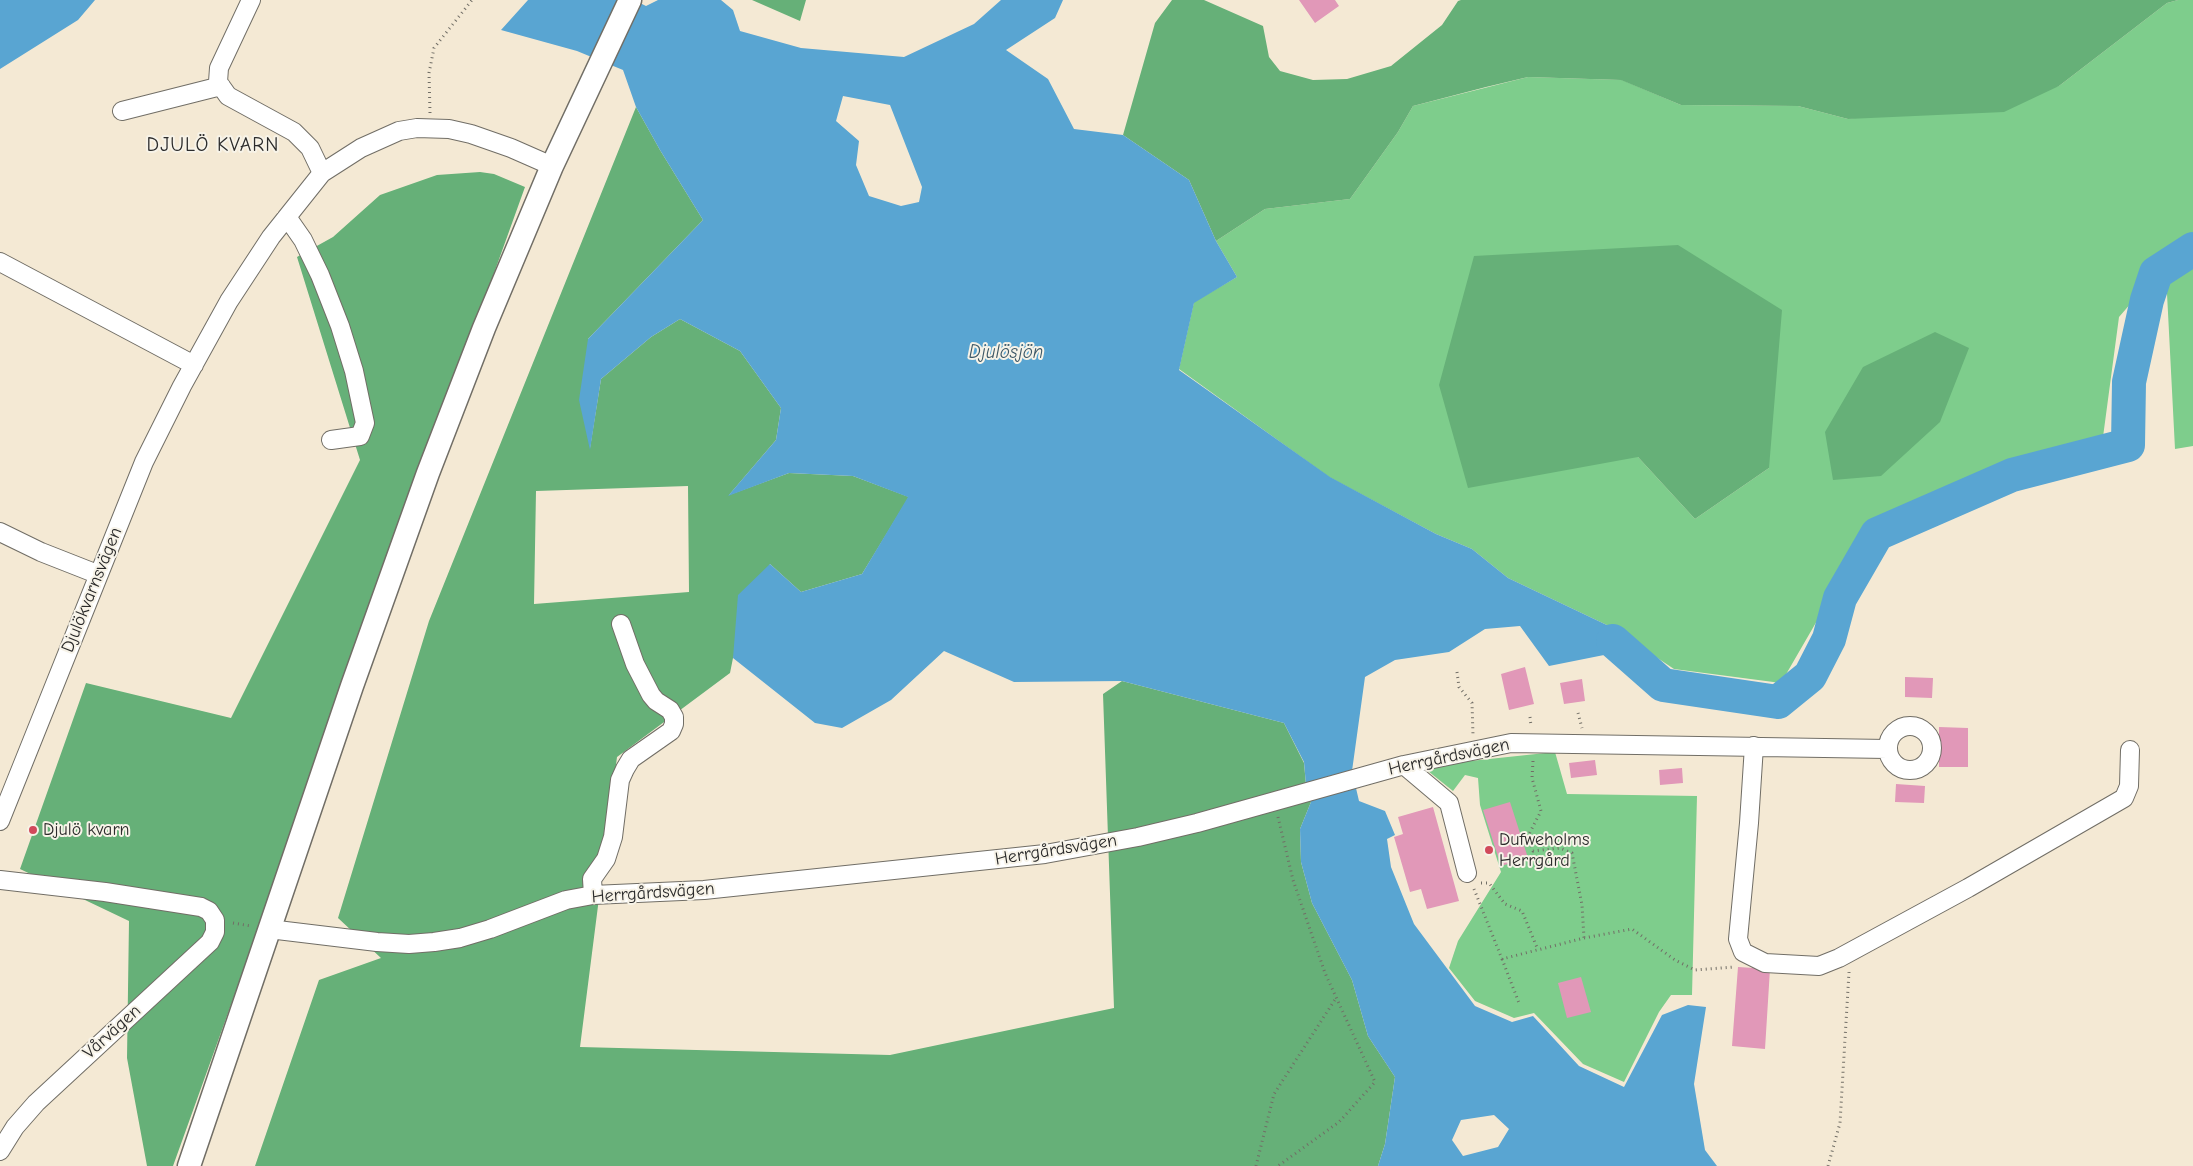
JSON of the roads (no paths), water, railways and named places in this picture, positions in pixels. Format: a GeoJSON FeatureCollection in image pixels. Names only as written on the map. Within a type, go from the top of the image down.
{"type":"FeatureCollection","features":[{"type":"Feature","properties":{"kind":"main road"},"geometry":{"type":"LineString","coordinates":[[190,1166],[269,928],[428,473],[484,328],[552,166],[630,0]]}},
{"type":"Feature","properties":{"kind":"street"},"geometry":{"type":"LineString","coordinates":[[251,0],[219,68],[218,82],[228,96],[294,132],[310,148],[322,173]]}},
{"type":"Feature","properties":{"kind":"street"},"geometry":{"type":"LineString","coordinates":[[122,111],[221,86]]}},
{"type":"Feature","properties":{"kind":"street","name":"Djulökvarnsvägen"},"geometry":{"type":"LineString","coordinates":[[0,821],[144,462],[229,301],[271,237],[322,173],[361,148],[399,131],[430,128],[471,134],[511,148],[552,166]]}},
{"type":"Feature","properties":{"kind":"street"},"geometry":{"type":"LineString","coordinates":[[287,217],[303,240],[320,275],[340,326],[354,371],[366,423],[360,436],[330,440]]}},
{"type":"Feature","properties":{"kind":"street"},"geometry":{"type":"LineString","coordinates":[[0,262],[194,365]]}},
{"type":"Feature","properties":{"kind":"street"},"geometry":{"type":"LineString","coordinates":[[0,532],[41,552],[98,574]]}},
{"type":"Feature","properties":{"kind":"street"},"geometry":{"type":"LineString","coordinates":[[593,895],[592,879],[606,859],[613,837],[620,780],[624,769],[631,759],[671,732],[674,724],[674,717],[670,710],[656,701],[651,695],[635,664],[621,624]]}},
{"type":"Feature","properties":{"kind":"street","name":"Herrgårdsvägen"},"geometry":{"type":"LineString","coordinates":[[269,928],[378,942],[409,944],[434,942],[460,938],[490,929],[566,900],[593,895],[704,890],[1045,854],[1138,837],[1275,802],[1404,765],[1511,743],[1887,749]]}},
{"type":"Feature","properties":{"kind":"street"},"geometry":{"type":"LineString","coordinates":[[1754,746],[1738,939],[1743,952],[1765,963],[1819,966],[1839,958],[1968,888],[2124,798],[2129,786],[2130,750]]}},
{"type":"Feature","properties":{"kind":"street"},"geometry":{"type":"LineString","coordinates":[[1404,765],[1449,803],[1469,878]]}},
{"type":"Feature","properties":{"kind":"street","name":"Vårvägen"},"geometry":{"type":"LineString","coordinates":[[0,880],[180,902],[201,908],[213,917],[215,932],[210,942],[36,1103],[15,1127],[0,1151]]}},
{"type":"Feature","properties":{"kind":"water"},"geometry":{"type":"Polygon","coordinates":[[[0,0],[95,0],[78,20],[0,69],[0,0]]]}},
{"type":"Feature","properties":{"kind":"water","name":"Djulösjön"},"geometry":{"type":"Polygon","coordinates":[[[528,0],[634,0],[646,6],[658,0],[721,0],[733,10],[740,31],[801,48],[904,57],[974,24],[1001,0],[1063,0],[1055,18],[1006,50],[1048,79],[1074,129],[1123,135],[1189,180],[1216,241],[1237,277],[1194,303],[1179,370],[1330,477],[1436,534],[1472,549],[1508,578],[1611,627],[1613,641],[1609,654],[1549,666],[1520,626],[1485,629],[1449,652],[1395,660],[1365,677],[1352,771],[1359,801],[1385,811],[1395,835],[1387,839],[1391,867],[1414,924],[1475,1006],[1512,1022],[1533,1016],[1579,1066],[1624,1087],[1662,1015],[1688,1005],[1706,1007],[1694,1084],[1705,1150],[1717,1166],[1378,1166],[1385,1144],[1395,1077],[1368,1036],[1352,980],[1312,903],[1301,862],[1300,829],[1311,802],[1306,785],[1304,762],[1284,723],[1122,681],[1014,682],[944,651],[891,700],[842,728],[815,723],[733,658],[738,595],[770,564],[801,592],[862,574],[908,497],[853,476],[789,473],[728,496],[776,440],[781,408],[740,351],[680,319],[651,337],[601,379],[590,450],[579,400],[588,339],[703,220],[636,107],[623,70],[577,51],[501,30],[528,0]],[[843,96],[836,121],[859,141],[856,165],[869,196],[901,206],[919,202],[922,187],[890,105],[843,96]],[[1494,1115],[1461,1120],[1452,1140],[1463,1156],[1498,1147],[1509,1129],[1494,1115]]]}},
{"type":"Feature","properties":{"kind":"waterway"},"geometry":{"type":"LineString","coordinates":[[1613,641],[1663,685],[1778,702],[1810,676],[1829,639],[1840,598],[1877,534],[2012,475],[2128,445],[2129,382],[2147,300],[2156,273],[2193,249]]}},
{"type":"Feature","properties":{"kind":"place","name":"Djulö kvarn"},"geometry":{"type":"Point","coordinates":[33,830]}},
{"type":"Feature","properties":{"kind":"place","name":"Dufweholms Herrgård"},"geometry":{"type":"Point","coordinates":[1489,850]}},
{"type":"Feature","properties":{"kind":"district","name":"DJULÖ KVARN"},"geometry":{"type":"Point","coordinates":[213,145]}}]}
